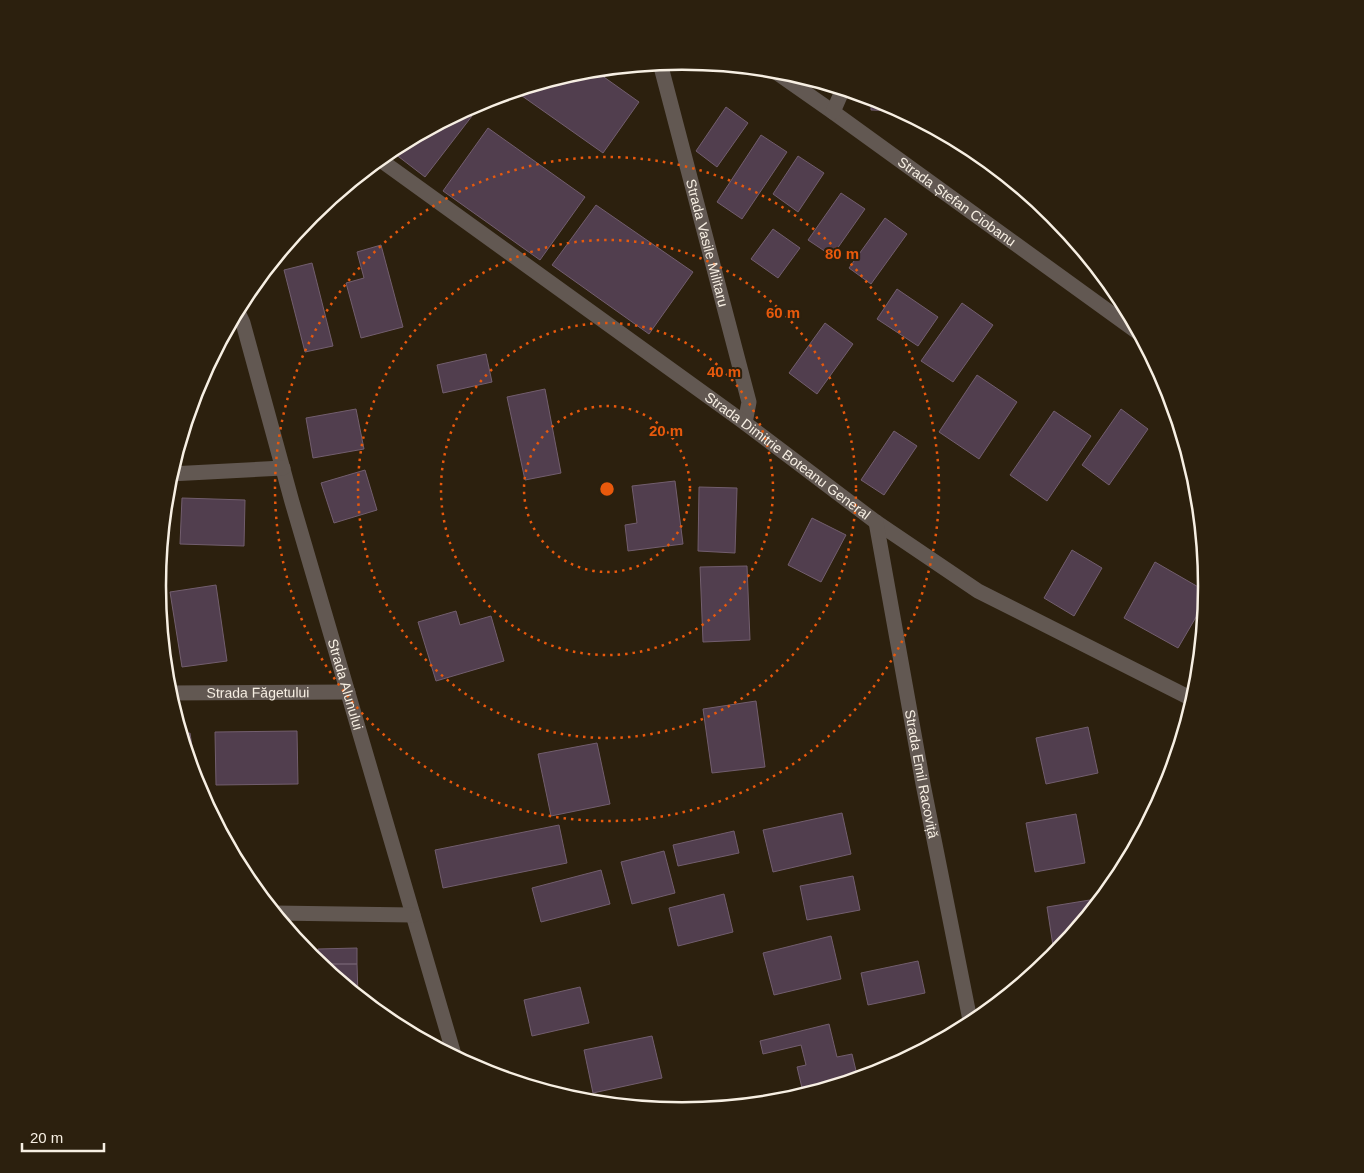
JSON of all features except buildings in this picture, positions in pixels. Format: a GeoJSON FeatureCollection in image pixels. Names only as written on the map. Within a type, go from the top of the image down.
{"type":"FeatureCollection","features":[{"type":"Feature","properties":{"kind":"street","name":"Strada Vasile Militaru"},"geometry":{"type":"LineString","coordinates":[[662,71],[749,402],[745,423]]}},
{"type":"Feature","properties":{"kind":"street","name":"Strada Ștefan Ciobanu"},"geometry":{"type":"LineString","coordinates":[[790,82],[1127,324]]}},
{"type":"Feature","properties":{"kind":"street"},"geometry":{"type":"LineString","coordinates":[[833,112],[840,95]]}},
{"type":"Feature","properties":{"kind":"street","name":"Strada Dimitrie Boteanu General"},"geometry":{"type":"LineString","coordinates":[[386,164],[745,423],[876,522],[978,590],[1187,696]]}},
{"type":"Feature","properties":{"kind":"street","name":"Strada Alunului"},"geometry":{"type":"LineString","coordinates":[[241,319],[282,468],[452,1049]]}},
{"type":"Feature","properties":{"kind":"street"},"geometry":{"type":"LineString","coordinates":[[178,474],[282,468]]}},
{"type":"Feature","properties":{"kind":"street","name":"Strada Emil Racoviță"},"geometry":{"type":"LineString","coordinates":[[876,522],[923,784],[969,1016]]}},
{"type":"Feature","properties":{"kind":"street","name":"Strada Făgetului"},"geometry":{"type":"LineString","coordinates":[[176,693],[348,692]]}},
{"type":"Feature","properties":{"kind":"street"},"geometry":{"type":"LineString","coordinates":[[282,913],[413,915]]}}]}
